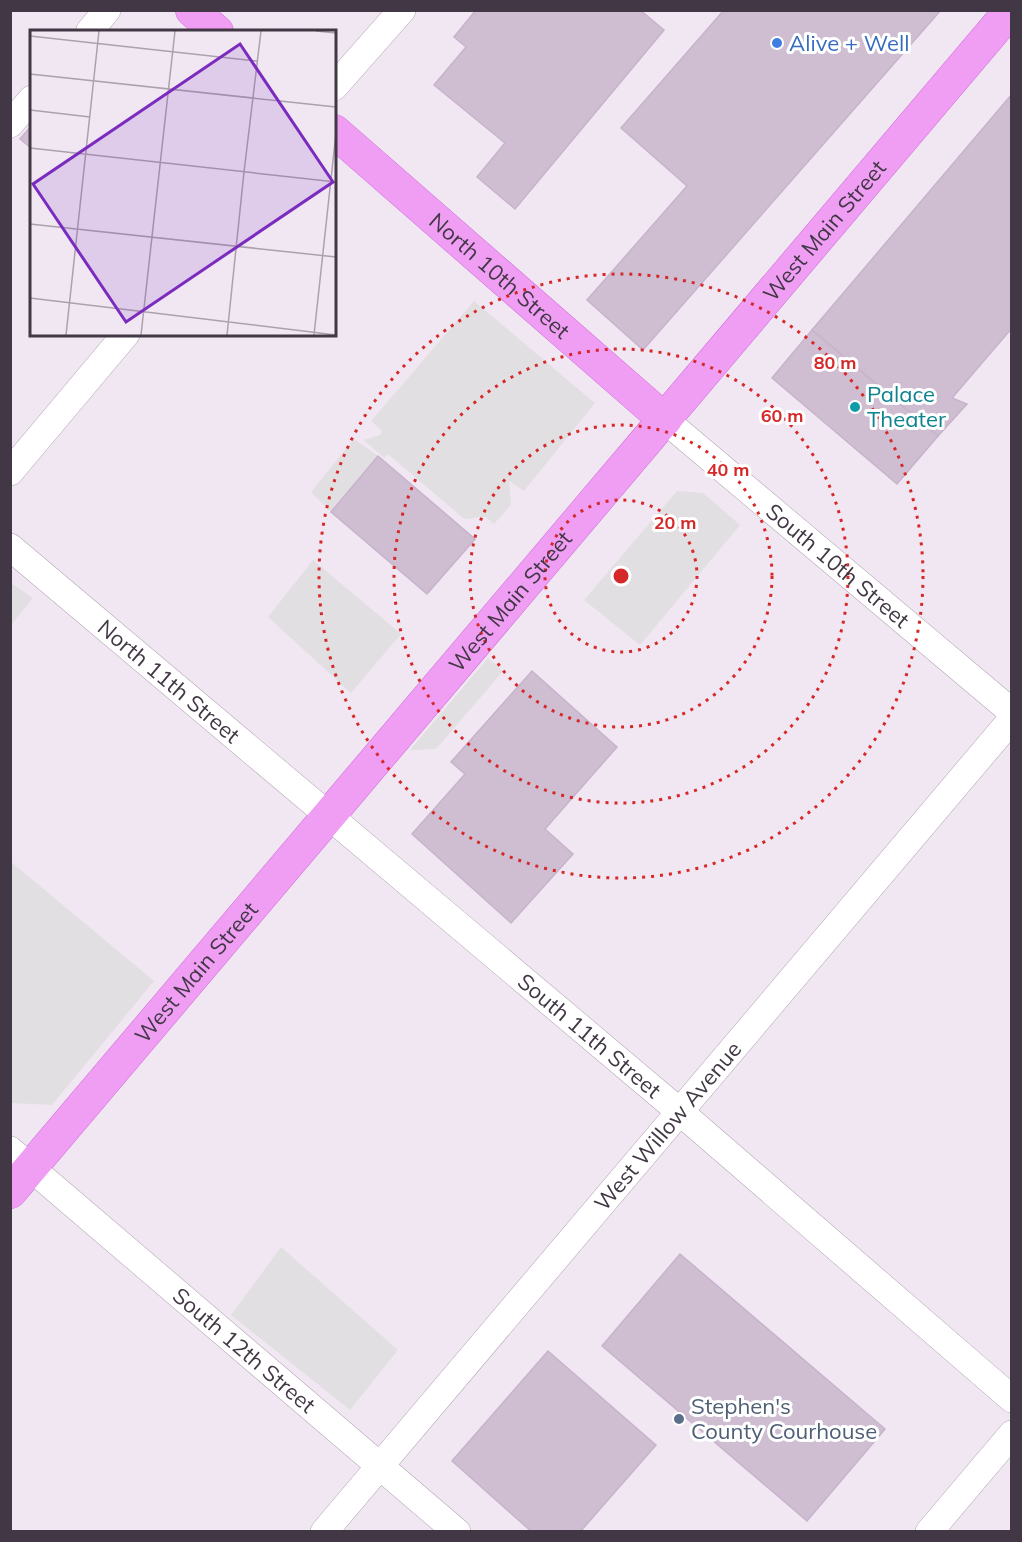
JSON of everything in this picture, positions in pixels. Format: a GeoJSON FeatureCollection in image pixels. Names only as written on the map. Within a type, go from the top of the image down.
{"type":"FeatureCollection","features":[{"type":"Feature","properties":{"kind":"main road"},"geometry":{"type":"LineString","coordinates":[[192,10],[215,30]]}},
{"type":"Feature","properties":{"kind":"main road","name":"West Main Street"},"geometry":{"type":"LineString","coordinates":[[10,1192],[21,1159],[328,815],[1011,10]]}},
{"type":"Feature","properties":{"kind":"main road","name":"North 10th Street"},"geometry":{"type":"LineString","coordinates":[[336,133],[665,420]]}},
{"type":"Feature","properties":{"kind":"street"},"geometry":{"type":"LineString","coordinates":[[91,30],[107,10]]}},
{"type":"Feature","properties":{"kind":"street"},"geometry":{"type":"LineString","coordinates":[[336,85],[402,10]]}},
{"type":"Feature","properties":{"kind":"street"},"geometry":{"type":"LineString","coordinates":[[10,124],[30,101]]}},
{"type":"Feature","properties":{"kind":"street"},"geometry":{"type":"LineString","coordinates":[[10,472],[124,336]]}},
{"type":"Feature","properties":{"kind":"street","name":"South 10th Street"},"geometry":{"type":"LineString","coordinates":[[665,420],[1011,712]]}},
{"type":"Feature","properties":{"kind":"street","name":"North 11th Street"},"geometry":{"type":"LineString","coordinates":[[10,547],[328,815]]}},
{"type":"Feature","properties":{"kind":"street","name":"West Willow Avenue"},"geometry":{"type":"LineString","coordinates":[[324,1532],[1011,719]]}},
{"type":"Feature","properties":{"kind":"street","name":"South 11th Street"},"geometry":{"type":"LineString","coordinates":[[328,815],[679,1111],[1011,1399]]}},
{"type":"Feature","properties":{"kind":"street","name":"South 12th Street"},"geometry":{"type":"LineString","coordinates":[[21,1159],[457,1532]]}},
{"type":"Feature","properties":{"kind":"street"},"geometry":{"type":"LineString","coordinates":[[929,1532],[1011,1434]]}},
{"type":"Feature","properties":{"kind":"shaded area"},"geometry":{"type":"Polygon","coordinates":[[[474,301],[595,403],[524,491],[509,481],[511,505],[494,524],[486,517],[464,519],[388,454],[384,458],[364,440],[380,435],[382,431],[371,421],[474,301]]]}},
{"type":"Feature","properties":{"kind":"shaded area"},"geometry":{"type":"Polygon","coordinates":[[[354,439],[378,456],[331,512],[311,492],[354,439]]]}},
{"type":"Feature","properties":{"kind":"shaded area"},"geometry":{"type":"Polygon","coordinates":[[[677,491],[703,493],[740,525],[640,645],[584,600],[677,491]]]}},
{"type":"Feature","properties":{"kind":"shaded area"},"geometry":{"type":"Polygon","coordinates":[[[313,560],[401,634],[351,693],[268,617],[313,560]]]}},
{"type":"Feature","properties":{"kind":"shaded area"},"geometry":{"type":"Polygon","coordinates":[[[11,583],[33,598],[11,625],[11,583]]]}},
{"type":"Feature","properties":{"kind":"shaded area"},"geometry":{"type":"Polygon","coordinates":[[[488,658],[503,671],[436,749],[410,750],[488,658]]]}},
{"type":"Feature","properties":{"kind":"shaded area"},"geometry":{"type":"Polygon","coordinates":[[[11,862],[154,981],[52,1105],[11,1103],[11,862]]]}},
{"type":"Feature","properties":{"kind":"shaded area"},"geometry":{"type":"Polygon","coordinates":[[[281,1247],[398,1350],[350,1410],[231,1315],[281,1247]]]}},
{"type":"Feature","properties":{"kind":"building"},"geometry":{"type":"Polygon","coordinates":[[[476,10],[640,10],[664,30],[515,209],[477,177],[505,143],[434,85],[466,47],[454,37],[476,10]]]}},
{"type":"Feature","properties":{"kind":"building"},"geometry":{"type":"Polygon","coordinates":[[[724,10],[941,10],[643,350],[587,300],[687,186],[621,128],[724,10]]]}},
{"type":"Feature","properties":{"kind":"building"},"geometry":{"type":"Polygon","coordinates":[[[1012,94],[1012,328],[952,398],[967,404],[938,436],[812,330],[1012,94]]]}},
{"type":"Feature","properties":{"kind":"building"},"geometry":{"type":"Polygon","coordinates":[[[30,127],[30,147],[20,139],[30,127]]]}},
{"type":"Feature","properties":{"kind":"building","name":"Palace Theater"},"geometry":{"type":"Polygon","coordinates":[[[812,330],[938,436],[897,484],[772,378],[812,330]]]}},
{"type":"Feature","properties":{"kind":"building"},"geometry":{"type":"Polygon","coordinates":[[[378,456],[475,539],[427,594],[331,512],[378,456]]]}},
{"type":"Feature","properties":{"kind":"building"},"geometry":{"type":"Polygon","coordinates":[[[532,671],[617,747],[545,829],[573,854],[511,923],[412,834],[465,774],[451,762],[532,671]]]}},
{"type":"Feature","properties":{"kind":"building"},"geometry":{"type":"Polygon","coordinates":[[[680,1254],[885,1429],[807,1521],[602,1346],[680,1254]]]}},
{"type":"Feature","properties":{"kind":"building"},"geometry":{"type":"Polygon","coordinates":[[[548,1351],[656,1445],[580,1532],[532,1532],[452,1461],[548,1351]]]}},
{"type":"Feature","properties":{"kind":"place","name":"Alive + Well"},"geometry":{"type":"Point","coordinates":[777,43]}},
{"type":"Feature","properties":{"kind":"place","name":"Palace Theater"},"geometry":{"type":"Point","coordinates":[855,407]}},
{"type":"Feature","properties":{"kind":"place","name":"Stephen's County Courhouse"},"geometry":{"type":"Point","coordinates":[679,1419]}}]}
